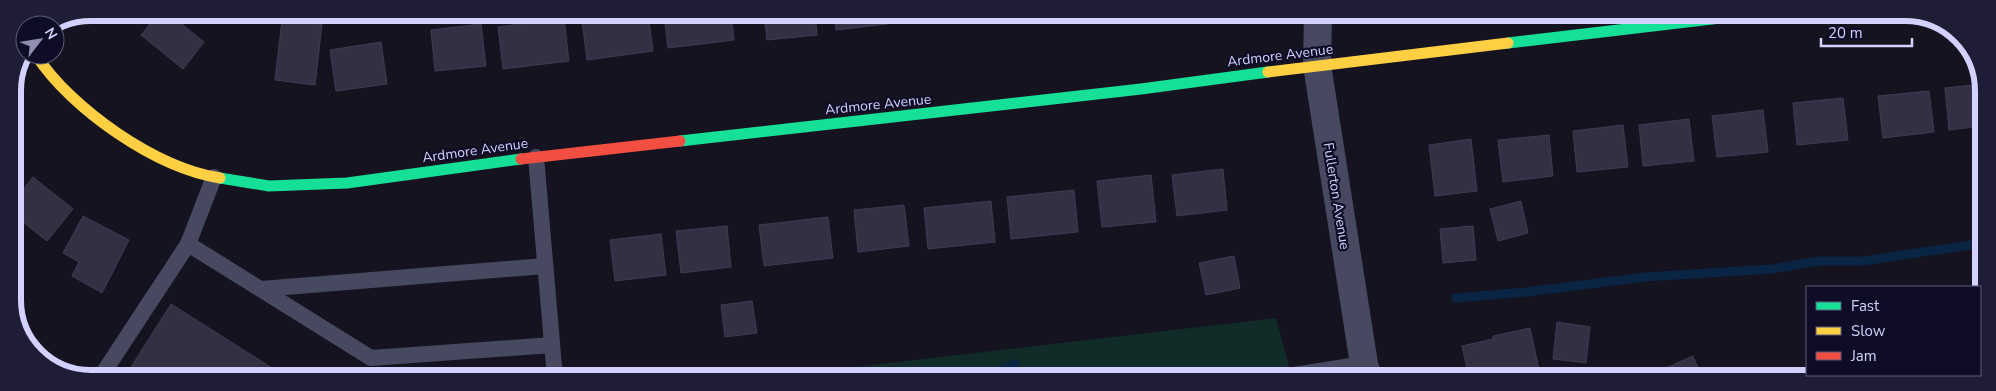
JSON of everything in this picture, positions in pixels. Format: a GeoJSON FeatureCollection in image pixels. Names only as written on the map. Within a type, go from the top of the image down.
{"type":"FeatureCollection","features":[{"type":"Feature","properties":{"kind":"street","name":"Fullerton Avenue"},"geometry":{"type":"LineString","coordinates":[[1318,21],[1318,65],[1366,370]]}},
{"type":"Feature","properties":{"kind":"street","name":"Ardmore Avenue"},"geometry":{"type":"LineString","coordinates":[[43,65],[96,118],[124,138],[160,158],[214,177],[269,186],[348,183],[536,157],[1141,89],[1318,65],[1695,21]]}},
{"type":"Feature","properties":{"kind":"lane"},"geometry":{"type":"LineString","coordinates":[[536,157],[554,370]]}},
{"type":"Feature","properties":{"kind":"lane"},"geometry":{"type":"LineString","coordinates":[[105,370],[188,244],[214,177]]}},
{"type":"Feature","properties":{"kind":"lane"},"geometry":{"type":"LineString","coordinates":[[188,244],[371,358],[552,345]]}},
{"type":"Feature","properties":{"kind":"lane"},"geometry":{"type":"LineString","coordinates":[[261,289],[545,266]]}},
{"type":"Feature","properties":{"kind":"green space"},"geometry":{"type":"Polygon","coordinates":[[[1276,318],[1290,370],[829,370],[1276,318]]]}},
{"type":"Feature","properties":{"kind":"building"},"geometry":{"type":"Polygon","coordinates":[[[152,21],[178,21],[204,42],[183,69],[141,35],[152,21]]]}},
{"type":"Feature","properties":{"kind":"building"},"geometry":{"type":"Polygon","coordinates":[[[282,21],[322,24],[315,85],[275,80],[282,21]]]}},
{"type":"Feature","properties":{"kind":"building"},"geometry":{"type":"Polygon","coordinates":[[[542,21],[564,21],[569,61],[503,69],[498,27],[542,21]]]}},
{"type":"Feature","properties":{"kind":"building"},"geometry":{"type":"Polygon","coordinates":[[[582,21],[649,21],[653,51],[587,60],[582,21]]]}},
{"type":"Feature","properties":{"kind":"building"},"geometry":{"type":"Polygon","coordinates":[[[665,21],[732,21],[734,40],[668,48],[665,21]]]}},
{"type":"Feature","properties":{"kind":"building"},"geometry":{"type":"Polygon","coordinates":[[[765,21],[816,21],[817,35],[767,40],[765,21]]]}},
{"type":"Feature","properties":{"kind":"building"},"geometry":{"type":"Polygon","coordinates":[[[835,21],[887,21],[887,24],[836,30],[835,21]]]}},
{"type":"Feature","properties":{"kind":"building"},"geometry":{"type":"Polygon","coordinates":[[[481,24],[486,66],[435,71],[431,30],[481,24]]]}},
{"type":"Feature","properties":{"kind":"building"},"geometry":{"type":"Polygon","coordinates":[[[381,42],[387,84],[336,91],[330,50],[381,42]]]}},
{"type":"Feature","properties":{"kind":"building"},"geometry":{"type":"Polygon","coordinates":[[[1974,85],[1975,127],[1949,130],[1945,88],[1974,85]]]}},
{"type":"Feature","properties":{"kind":"building"},"geometry":{"type":"Polygon","coordinates":[[[1929,91],[1934,132],[1883,138],[1878,96],[1929,91]]]}},
{"type":"Feature","properties":{"kind":"building"},"geometry":{"type":"Polygon","coordinates":[[[1843,98],[1848,140],[1797,145],[1793,103],[1843,98]]]}},
{"type":"Feature","properties":{"kind":"building"},"geometry":{"type":"Polygon","coordinates":[[[1763,110],[1768,152],[1717,157],[1712,116],[1763,110]]]}},
{"type":"Feature","properties":{"kind":"building"},"geometry":{"type":"Polygon","coordinates":[[[1689,119],[1694,161],[1643,166],[1639,125],[1689,119]]]}},
{"type":"Feature","properties":{"kind":"building"},"geometry":{"type":"Polygon","coordinates":[[[1623,125],[1628,167],[1577,172],[1573,131],[1623,125]]]}},
{"type":"Feature","properties":{"kind":"building"},"geometry":{"type":"Polygon","coordinates":[[[1549,135],[1553,176],[1503,182],[1498,140],[1549,135]]]}},
{"type":"Feature","properties":{"kind":"building"},"geometry":{"type":"Polygon","coordinates":[[[1471,139],[1477,191],[1435,196],[1429,145],[1471,139]]]}},
{"type":"Feature","properties":{"kind":"building"},"geometry":{"type":"Polygon","coordinates":[[[1223,169],[1227,210],[1177,216],[1172,175],[1223,169]]]}},
{"type":"Feature","properties":{"kind":"building"},"geometry":{"type":"Polygon","coordinates":[[[1151,175],[1156,222],[1102,227],[1097,181],[1151,175]]]}},
{"type":"Feature","properties":{"kind":"building"},"geometry":{"type":"Polygon","coordinates":[[[33,177],[73,209],[47,241],[21,221],[21,192],[33,177]]]}},
{"type":"Feature","properties":{"kind":"building"},"geometry":{"type":"Polygon","coordinates":[[[1074,190],[1078,232],[1011,239],[1007,197],[1074,190]]]}},
{"type":"Feature","properties":{"kind":"building"},"geometry":{"type":"Polygon","coordinates":[[[991,201],[995,242],[928,249],[924,208],[991,201]]]}},
{"type":"Feature","properties":{"kind":"building"},"geometry":{"type":"Polygon","coordinates":[[[1521,201],[1528,233],[1498,241],[1490,209],[1521,201]]]}},
{"type":"Feature","properties":{"kind":"building"},"geometry":{"type":"Polygon","coordinates":[[[904,205],[909,246],[858,252],[854,210],[904,205]]]}},
{"type":"Feature","properties":{"kind":"building"},"geometry":{"type":"Polygon","coordinates":[[[83,216],[129,240],[102,293],[72,276],[79,262],[63,253],[83,216]]]}},
{"type":"Feature","properties":{"kind":"building"},"geometry":{"type":"Polygon","coordinates":[[[828,217],[833,258],[764,266],[759,225],[828,217]]]}},
{"type":"Feature","properties":{"kind":"building"},"geometry":{"type":"Polygon","coordinates":[[[727,226],[731,267],[681,273],[676,231],[727,226]]]}},
{"type":"Feature","properties":{"kind":"building"},"geometry":{"type":"Polygon","coordinates":[[[1473,226],[1476,260],[1443,263],[1440,229],[1473,226]]]}},
{"type":"Feature","properties":{"kind":"building"},"geometry":{"type":"Polygon","coordinates":[[[661,234],[666,275],[615,281],[610,240],[661,234]]]}},
{"type":"Feature","properties":{"kind":"building"},"geometry":{"type":"Polygon","coordinates":[[[1234,256],[1240,288],[1206,295],[1199,263],[1234,256]]]}},
{"type":"Feature","properties":{"kind":"building"},"geometry":{"type":"Polygon","coordinates":[[[752,301],[757,333],[725,337],[721,305],[752,301]]]}},
{"type":"Feature","properties":{"kind":"building"},"geometry":{"type":"Polygon","coordinates":[[[171,304],[275,370],[129,370],[171,304]]]}},
{"type":"Feature","properties":{"kind":"building"},"geometry":{"type":"Polygon","coordinates":[[[1557,322],[1590,327],[1586,363],[1553,359],[1557,322]]]}},
{"type":"Feature","properties":{"kind":"building"},"geometry":{"type":"Polygon","coordinates":[[[1530,328],[1539,370],[1467,370],[1462,346],[1493,339],[1493,336],[1530,328]]]}},
{"type":"Feature","properties":{"kind":"building"},"geometry":{"type":"Polygon","coordinates":[[[1693,356],[1699,370],[1661,370],[1693,356]]]}},
{"type":"Feature","properties":{"kind":"waterway"},"geometry":{"type":"LineString","coordinates":[[1456,298],[1526,292],[1645,277],[1773,269],[1819,261],[1863,261],[1975,244]]}},
{"type":"Feature","properties":{"kind":"waterway"},"geometry":{"type":"LineString","coordinates":[[1000,370],[1015,364]]}},
{"type":"Feature","properties":{"kind":"traffic: fast"},"geometry":{"type":"LineString","coordinates":[[1508,43],[1695,21]]}},
{"type":"Feature","properties":{"kind":"traffic: fast"},"geometry":{"type":"LineString","coordinates":[[680,141],[1141,89],[1268,72]]}},
{"type":"Feature","properties":{"kind":"traffic: fast"},"geometry":{"type":"LineString","coordinates":[[220,178],[269,186],[347,183],[521,159]]}},
{"type":"Feature","properties":{"kind":"traffic: slow"},"geometry":{"type":"LineString","coordinates":[[1268,72],[1508,43]]}},
{"type":"Feature","properties":{"kind":"traffic: slow"},"geometry":{"type":"LineString","coordinates":[[44,65],[71,96],[117,133],[169,162],[195,172],[220,178]]}},
{"type":"Feature","properties":{"kind":"traffic: jam"},"geometry":{"type":"LineString","coordinates":[[521,159],[680,141]]}}]}
